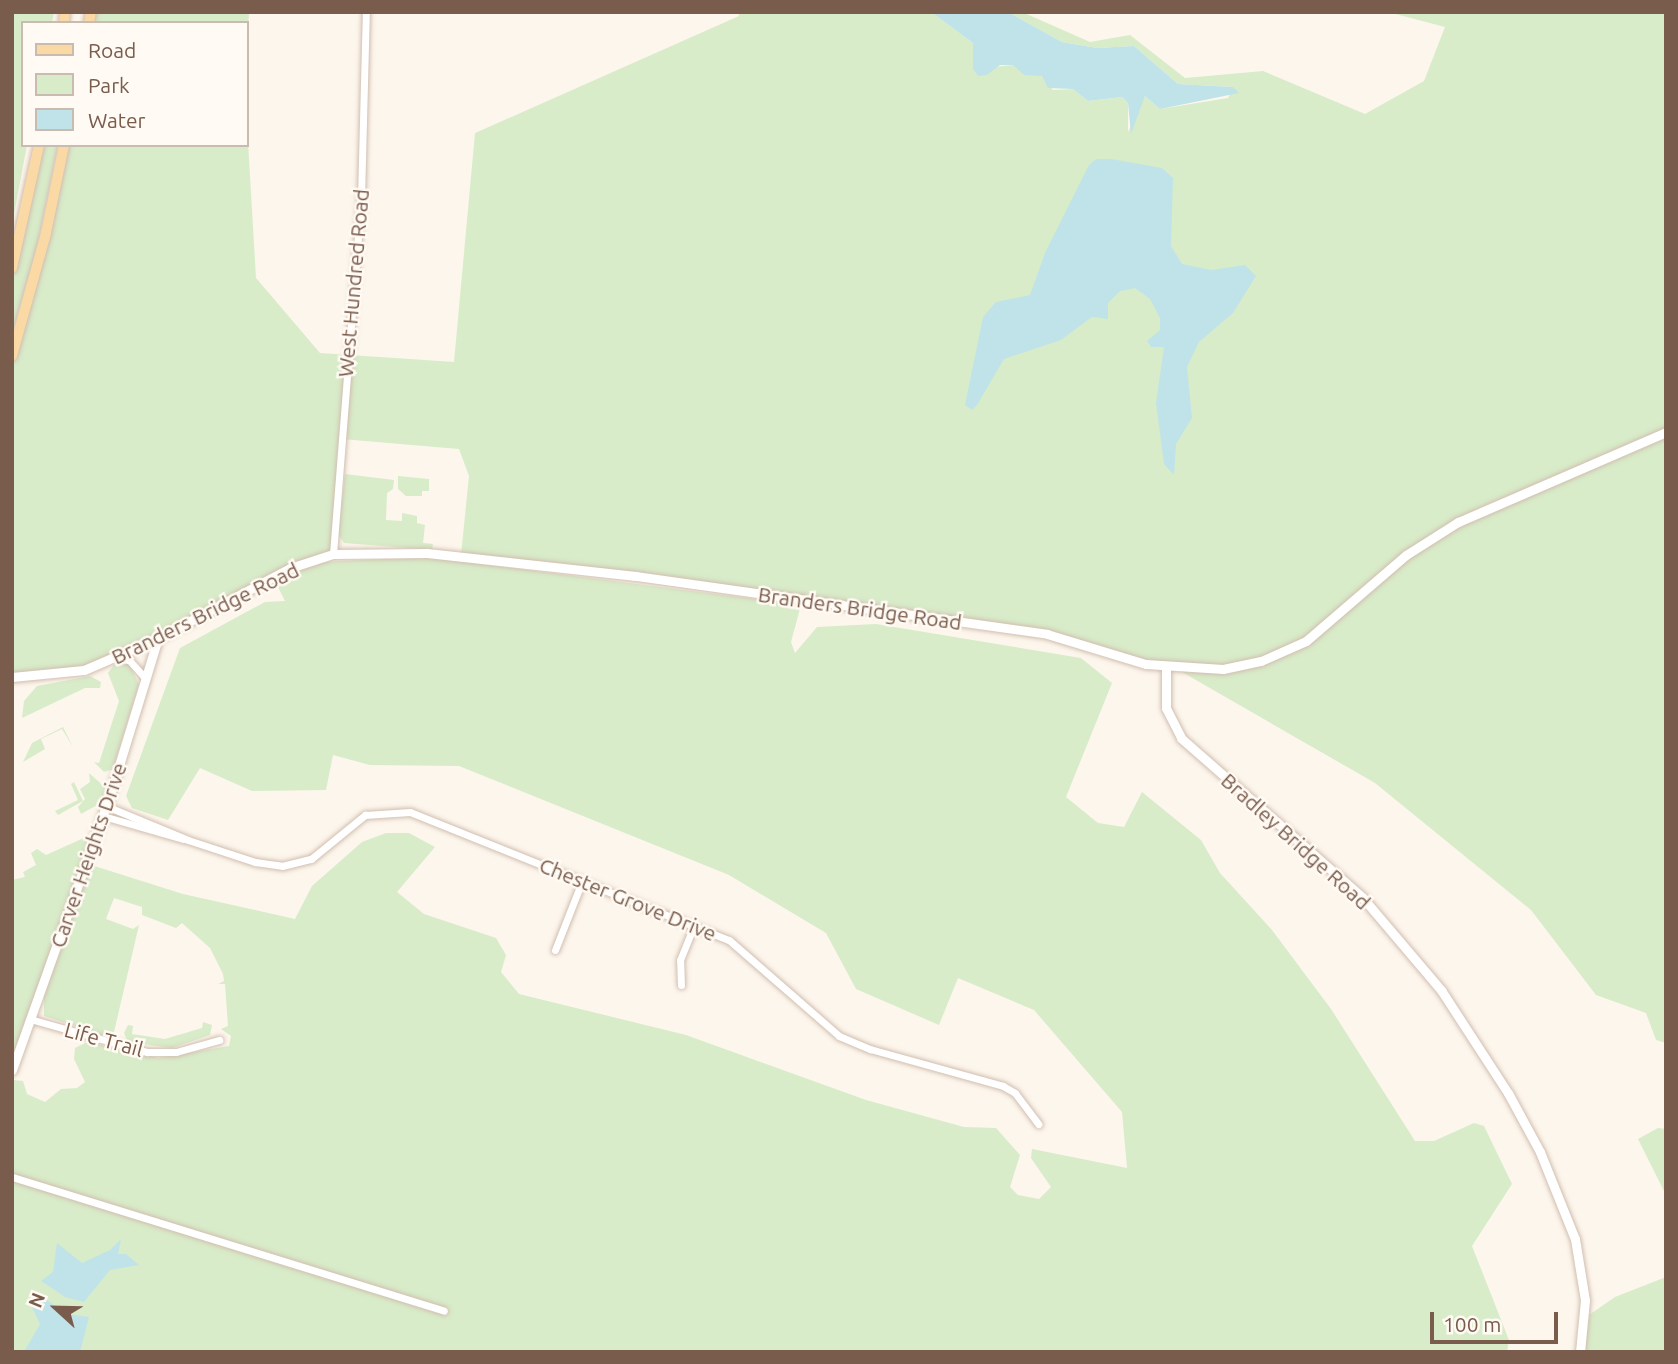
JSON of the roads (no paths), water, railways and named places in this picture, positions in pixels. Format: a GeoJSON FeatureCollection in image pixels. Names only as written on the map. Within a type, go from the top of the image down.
{"type":"FeatureCollection","features":[{"type":"Feature","properties":{"kind":"main road"},"geometry":{"type":"LineString","coordinates":[[12,268],[39,147]]}},
{"type":"Feature","properties":{"kind":"main road"},"geometry":{"type":"LineString","coordinates":[[12,356],[44,244],[64,147]]}},
{"type":"Feature","properties":{"kind":"street","name":"West Hundred Road"},"geometry":{"type":"LineString","coordinates":[[333,554],[361,198],[366,12]]}},
{"type":"Feature","properties":{"kind":"street","name":"Branders Bridge Road"},"geometry":{"type":"LineString","coordinates":[[12,677],[84,670],[158,638],[290,568],[333,554],[427,553],[630,575],[1047,634],[1166,667],[1223,669],[1285,653],[1321,631],[1406,555],[1458,522],[1666,432]]}},
{"type":"Feature","properties":{"kind":"street","name":"Carver Heights Drive"},"geometry":{"type":"LineString","coordinates":[[12,1070],[105,811],[158,638]]}},
{"type":"Feature","properties":{"kind":"street"},"geometry":{"type":"LineString","coordinates":[[113,658],[129,660],[146,680]]}},
{"type":"Feature","properties":{"kind":"street","name":"Bradley Bridge Road"},"geometry":{"type":"LineString","coordinates":[[1166,667],[1166,708],[1181,738],[1363,898],[1441,990],[1512,1101],[1551,1177],[1575,1239],[1585,1300],[1580,1352]]}},
{"type":"Feature","properties":{"kind":"street","name":"Chester Grove Drive"},"geometry":{"type":"LineString","coordinates":[[105,811],[255,862],[282,866],[311,859],[365,815],[398,810],[694,926],[747,951],[839,1036],[870,1049],[1003,1086],[1015,1093],[1038,1124]]}},
{"type":"Feature","properties":{"kind":"street"},"geometry":{"type":"LineString","coordinates":[[555,950],[582,881]]}},
{"type":"Feature","properties":{"kind":"street"},"geometry":{"type":"LineString","coordinates":[[681,985],[680,960],[694,926]]}},
{"type":"Feature","properties":{"kind":"street","name":"Life Trail"},"geometry":{"type":"LineString","coordinates":[[30,1019],[147,1052],[176,1052],[219,1040]]}},
{"type":"Feature","properties":{"kind":"street"},"geometry":{"type":"LineString","coordinates":[[12,1177],[444,1311]]}},
{"type":"Feature","properties":{"kind":"water"},"geometry":{"type":"Polygon","coordinates":[[[931,12],[1008,12],[1062,42],[1097,48],[1134,46],[1178,84],[1233,87],[1239,93],[1160,109],[1145,96],[1131,134],[1128,103],[1122,97],[1088,101],[1073,89],[1048,88],[1042,76],[1024,75],[1013,65],[1000,65],[987,75],[978,76],[973,69],[973,43],[931,12]]]}},
{"type":"Feature","properties":{"kind":"water"},"geometry":{"type":"Polygon","coordinates":[[[1096,159],[1162,168],[1173,178],[1171,246],[1182,264],[1211,270],[1245,265],[1256,276],[1233,313],[1199,342],[1187,367],[1192,418],[1176,444],[1174,475],[1164,464],[1156,403],[1164,347],[1151,347],[1147,341],[1160,330],[1160,318],[1150,299],[1135,288],[1120,291],[1108,303],[1108,319],[1092,317],[1061,340],[1004,359],[977,405],[972,410],[965,405],[983,317],[996,302],[1030,295],[1045,253],[1089,165],[1096,159]]]}},
{"type":"Feature","properties":{"kind":"water"},"geometry":{"type":"Polygon","coordinates":[[[121,1239],[118,1254],[126,1254],[139,1265],[110,1270],[84,1302],[65,1297],[41,1281],[53,1272],[57,1243],[82,1263],[110,1250],[121,1239]]]}},
{"type":"Feature","properties":{"kind":"water"},"geometry":{"type":"Polygon","coordinates":[[[34,1291],[67,1314],[89,1317],[80,1352],[24,1352],[40,1324],[32,1307],[34,1291]]]}}]}
